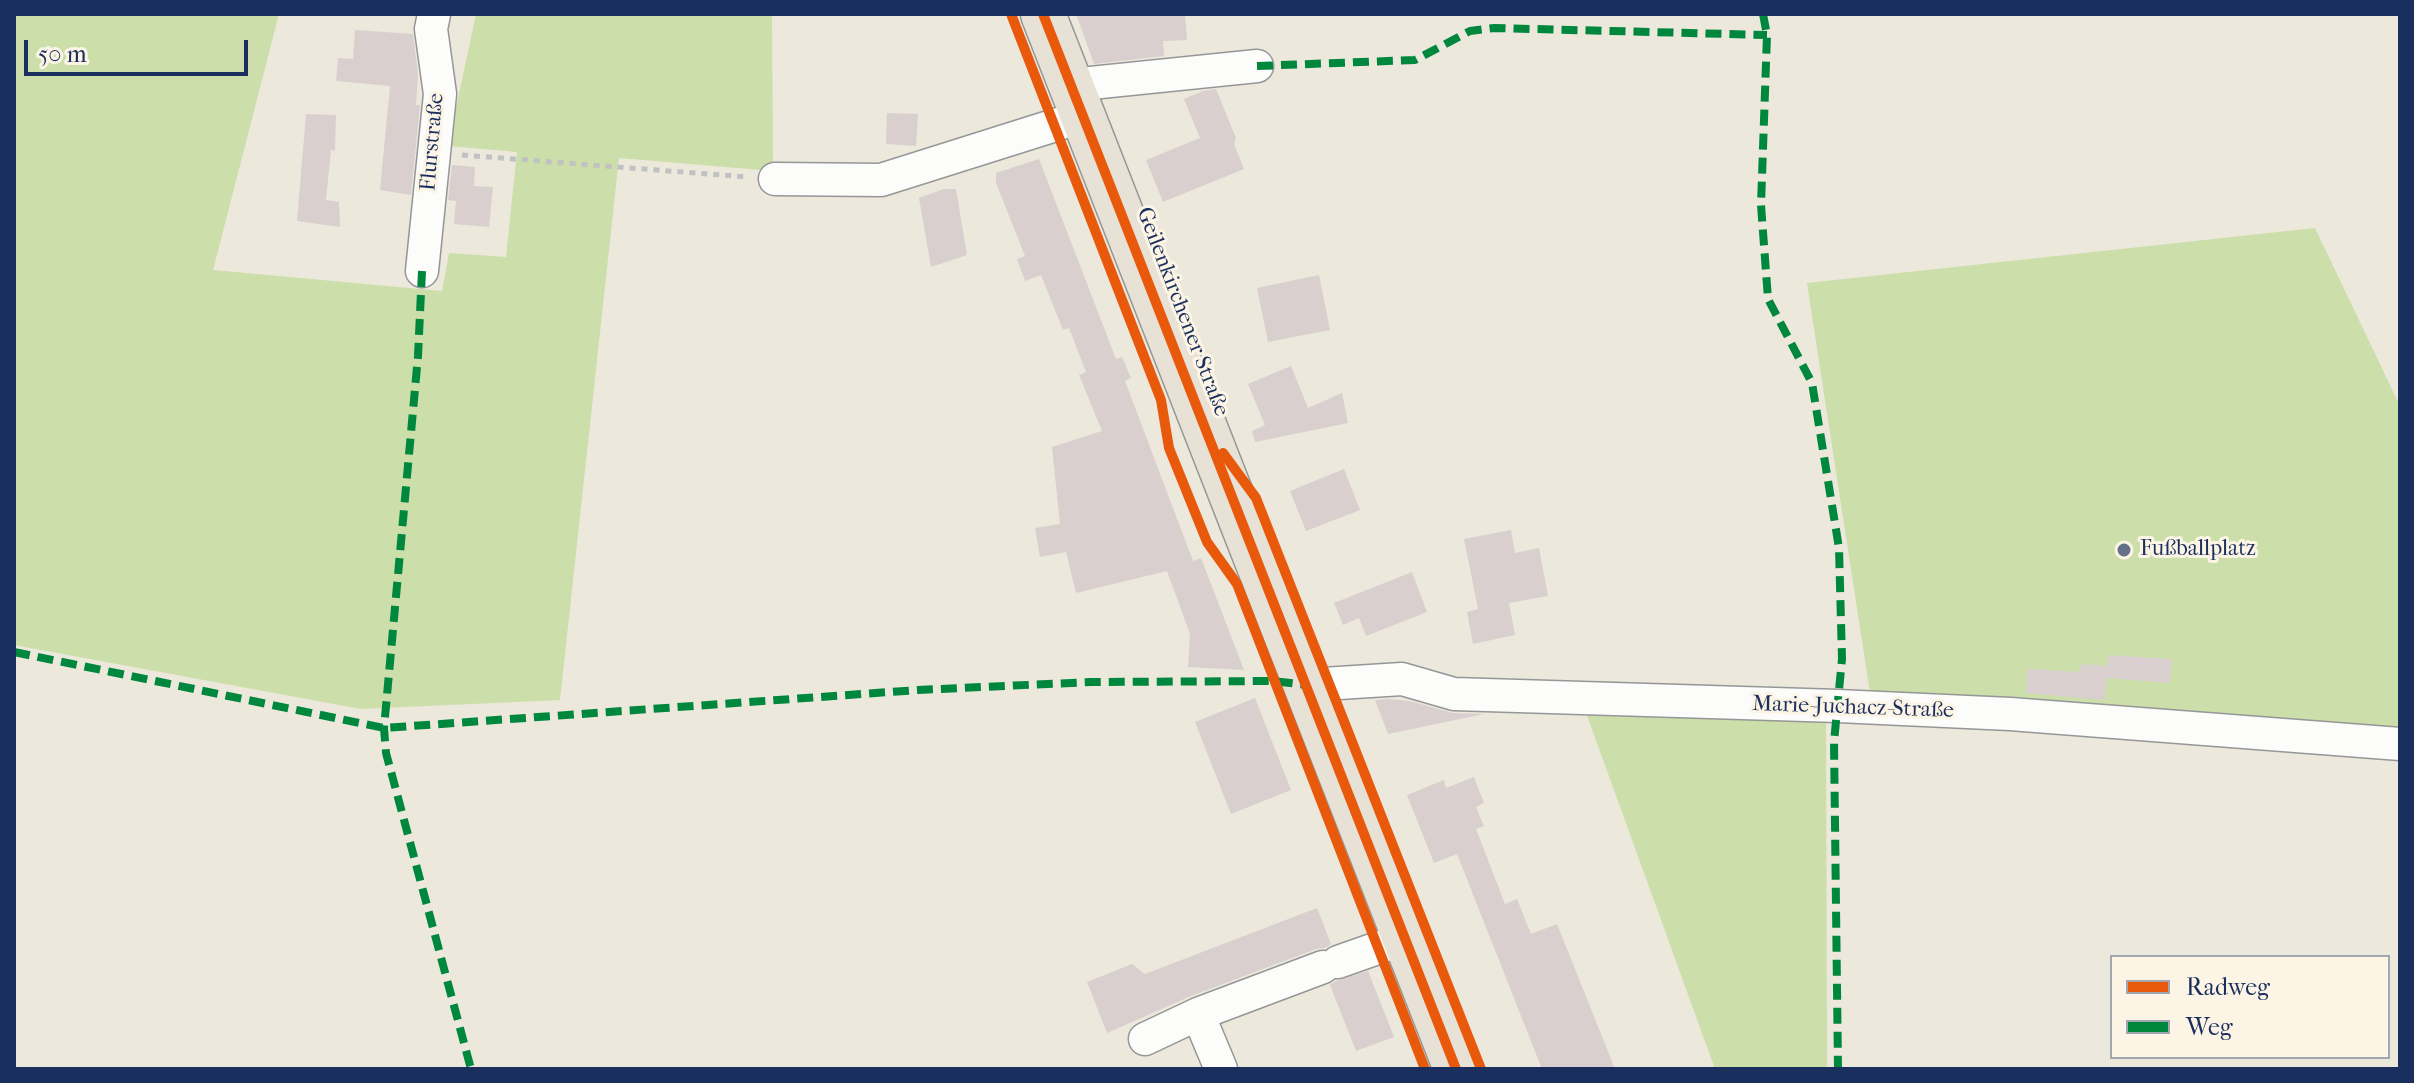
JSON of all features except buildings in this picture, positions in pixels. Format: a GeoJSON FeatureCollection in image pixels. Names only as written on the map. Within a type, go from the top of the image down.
{"type":"FeatureCollection","features":[{"type":"Feature","properties":{"kind":"main road","name":"Geilenkirchener Straße"},"geometry":{"type":"LineString","coordinates":[[1043,14],[1456,1069]]}},
{"type":"Feature","properties":{"kind":"street","name":"Flurstraße"},"geometry":{"type":"LineString","coordinates":[[422,271],[440,94],[431,29],[434,14]]}},
{"type":"Feature","properties":{"kind":"street"},"geometry":{"type":"LineString","coordinates":[[775,179],[881,180],[1077,100],[1257,66]]}},
{"type":"Feature","properties":{"kind":"street","name":"Marie-Juchacz-Straße"},"geometry":{"type":"LineString","coordinates":[[1307,685],[1402,679],[1454,694],[2010,714],[2400,744]]}},
{"type":"Feature","properties":{"kind":"street"},"geometry":{"type":"LineString","coordinates":[[1145,1039],[1198,1014],[1406,938]]}},
{"type":"Feature","properties":{"kind":"street"},"geometry":{"type":"LineString","coordinates":[[1198,1014],[1221,1069]]}},
{"type":"Feature","properties":{"kind":"path"},"geometry":{"type":"LineString","coordinates":[[433,152],[775,179]]}},
{"type":"Feature","properties":{"kind":"green space"},"geometry":{"type":"Polygon","coordinates":[[[14,14],[279,14],[213,270],[442,291],[449,253],[506,257],[517,152],[448,146],[476,14],[772,14],[773,171],[619,158],[560,700],[361,709],[14,645],[14,14]]]}},
{"type":"Feature","properties":{"kind":"green space","name":"Fußballplatz"},"geometry":{"type":"Polygon","coordinates":[[[2315,228],[2400,406],[2400,729],[1870,693],[1807,283],[2315,228]]]}},
{"type":"Feature","properties":{"kind":"green space"},"geometry":{"type":"Polygon","coordinates":[[[1585,710],[1826,721],[1827,1069],[1715,1069],[1585,710]]]}},
{"type":"Feature","properties":{"kind":"marked path"},"geometry":{"type":"LineString","coordinates":[[1763,14],[1767,35],[1761,205],[1768,299],[1812,383],[1839,548],[1842,659],[1834,742],[1838,1069]]}},
{"type":"Feature","properties":{"kind":"marked path"},"geometry":{"type":"LineString","coordinates":[[1257,66],[1415,60],[1470,31],[1494,28],[1767,35]]}},
{"type":"Feature","properties":{"kind":"marked path"},"geometry":{"type":"LineString","coordinates":[[422,271],[418,356],[384,728],[386,753],[471,1069]]}},
{"type":"Feature","properties":{"kind":"marked path"},"geometry":{"type":"LineString","coordinates":[[14,652],[384,728],[918,690],[1091,682],[1273,681],[1307,685]]}},
{"type":"Feature","properties":{"kind":"cycle path"},"geometry":{"type":"LineString","coordinates":[[1011,14],[1161,400],[1169,448],[1207,542],[1237,584],[1425,1069]]}},
{"type":"Feature","properties":{"kind":"cycle path"},"geometry":{"type":"LineString","coordinates":[[1043,14],[1456,1069]]}},
{"type":"Feature","properties":{"kind":"cycle path"},"geometry":{"type":"LineString","coordinates":[[1223,453],[1256,498],[1481,1069]]}},
{"type":"Feature","properties":{"kind":"place","name":"Fußballplatz"},"geometry":{"type":"Point","coordinates":[2124,550]}}]}
